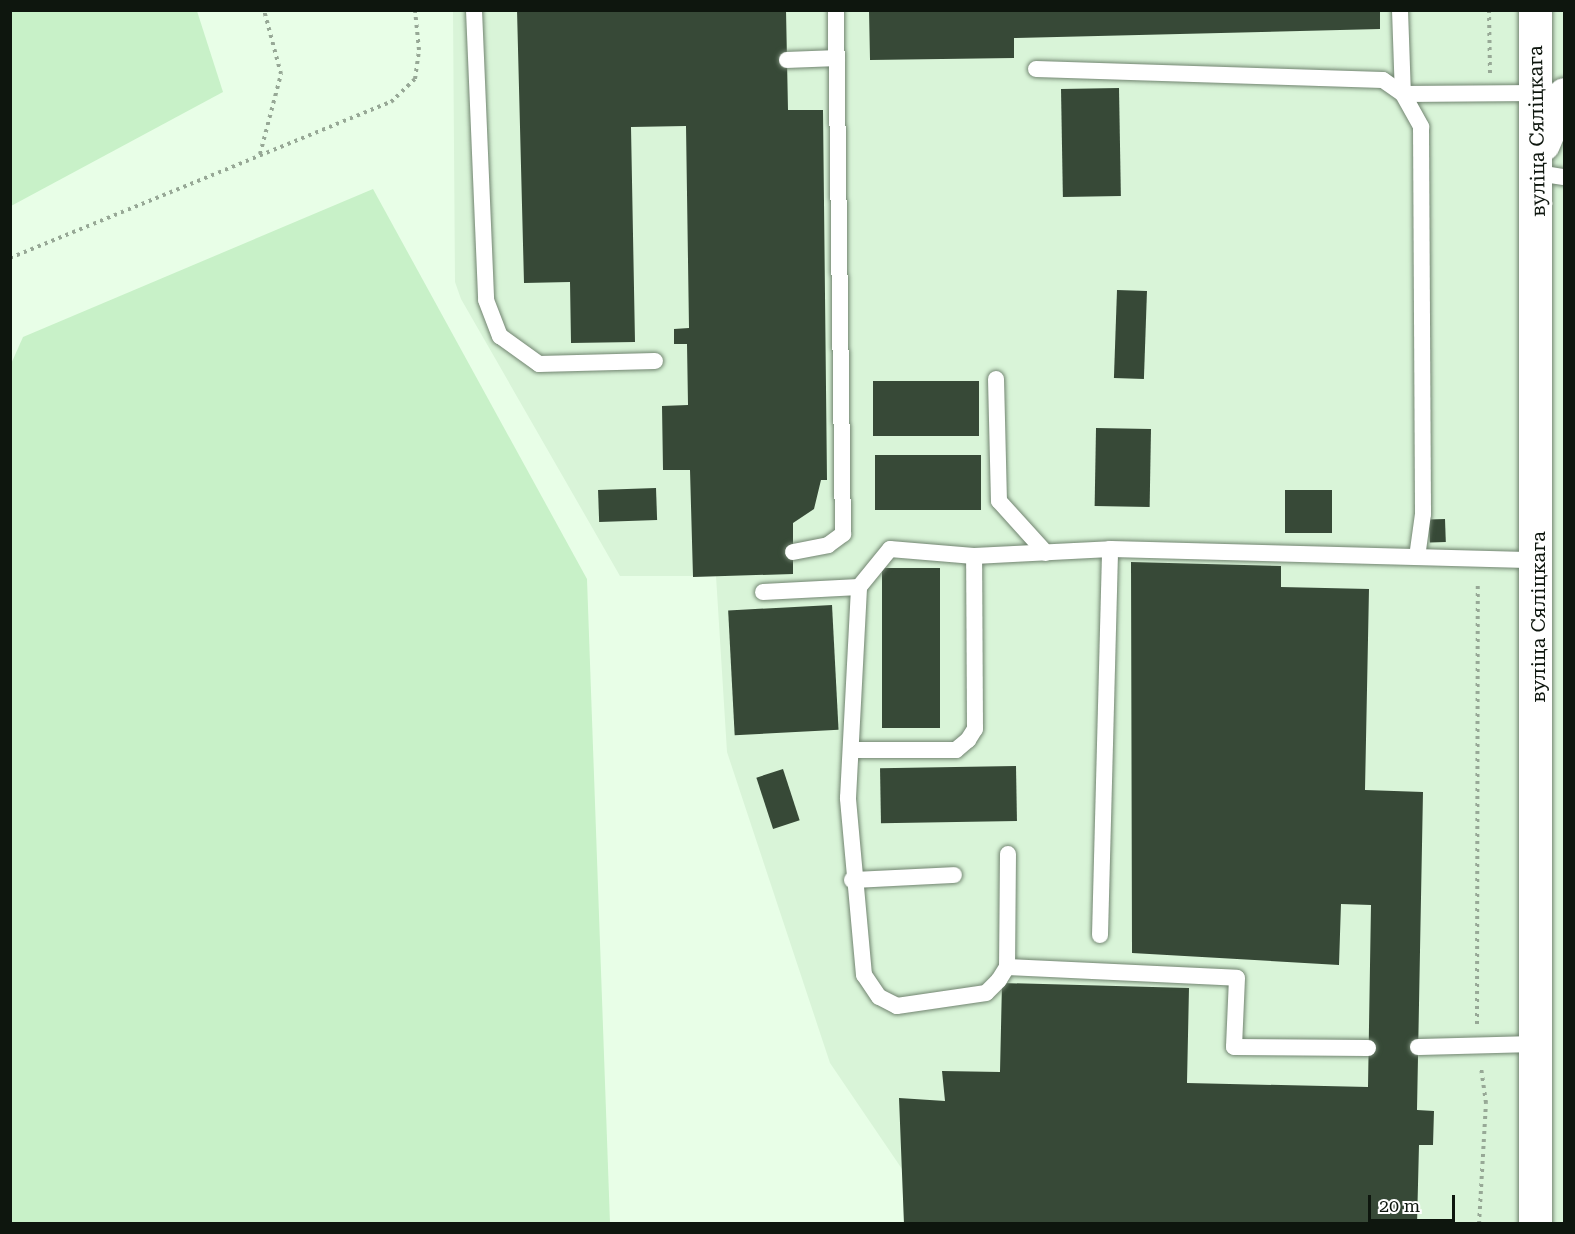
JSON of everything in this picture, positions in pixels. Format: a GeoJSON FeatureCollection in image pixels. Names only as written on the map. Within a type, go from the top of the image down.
{"type":"FeatureCollection","features":[{"type":"Feature","properties":{"kind":"street","name":"вуліца Сяліцкага"},"geometry":{"type":"LineString","coordinates":[[1535,10],[1551,93]]}},
{"type":"Feature","properties":{"kind":"street"},"geometry":{"type":"LineString","coordinates":[[1547,168],[1551,93]]}},
{"type":"Feature","properties":{"kind":"street","name":"вуліца Сяліцкага"},"geometry":{"type":"LineString","coordinates":[[1535,1224],[1538,560],[1547,168]]}},
{"type":"Feature","properties":{"kind":"lane"},"geometry":{"type":"LineString","coordinates":[[474,10],[486,300],[500,336],[539,364],[655,361]]}},
{"type":"Feature","properties":{"kind":"lane"},"geometry":{"type":"LineString","coordinates":[[793,552],[828,545],[843,534],[836,10]]}},
{"type":"Feature","properties":{"kind":"lane"},"geometry":{"type":"LineString","coordinates":[[1400,10],[1403,94],[1421,127],[1423,514],[1417,557]]}},
{"type":"Feature","properties":{"kind":"lane"},"geometry":{"type":"LineString","coordinates":[[787,60],[837,58]]}},
{"type":"Feature","properties":{"kind":"lane"},"geometry":{"type":"LineString","coordinates":[[1036,69],[1383,81],[1403,94],[1490,90],[1551,93]]}},
{"type":"Feature","properties":{"kind":"lane"},"geometry":{"type":"LineString","coordinates":[[996,379],[999,501],[1046,553]]}},
{"type":"Feature","properties":{"kind":"lane"},"geometry":{"type":"LineString","coordinates":[[1008,854],[1007,967],[987,993],[897,1006],[879,997],[864,975],[852,880],[848,798],[854,750],[859,587],[890,549],[974,556],[1110,549],[1538,560]]}},
{"type":"Feature","properties":{"kind":"lane"},"geometry":{"type":"LineString","coordinates":[[1100,935],[1110,549]]}},
{"type":"Feature","properties":{"kind":"lane"},"geometry":{"type":"LineString","coordinates":[[854,750],[956,750],[975,729],[974,556]]}},
{"type":"Feature","properties":{"kind":"lane"},"geometry":{"type":"LineString","coordinates":[[763,592],[859,587]]}},
{"type":"Feature","properties":{"kind":"lane"},"geometry":{"type":"LineString","coordinates":[[852,880],[954,875]]}},
{"type":"Feature","properties":{"kind":"lane"},"geometry":{"type":"LineString","coordinates":[[1007,967],[1237,978],[1234,1047],[1368,1048]]}},
{"type":"Feature","properties":{"kind":"lane"},"geometry":{"type":"LineString","coordinates":[[1418,1047],[1536,1044]]}},
{"type":"Feature","properties":{"kind":"path"},"geometry":{"type":"LineString","coordinates":[[260,154],[281,74],[264,10]]}},
{"type":"Feature","properties":{"kind":"path"},"geometry":{"type":"LineString","coordinates":[[10,258],[390,102],[415,79],[419,50],[415,10]]}},
{"type":"Feature","properties":{"kind":"path"},"geometry":{"type":"LineString","coordinates":[[1490,10],[1490,90]]}},
{"type":"Feature","properties":{"kind":"path"},"geometry":{"type":"LineString","coordinates":[[1479,1224],[1486,1103],[1479,1046],[1476,595],[1482,559]]}},
{"type":"Feature","properties":{"kind":"shaded area"},"geometry":{"type":"Polygon","coordinates":[[[11,10],[197,11],[223,92],[11,206],[11,10]]]}},
{"type":"Feature","properties":{"kind":"shaded area"},"geometry":{"type":"Polygon","coordinates":[[[453,11],[1564,11],[1564,1223],[904,1223],[902,1169],[830,1063],[727,752],[716,576],[620,576],[461,299],[455,282],[453,11]]]}},
{"type":"Feature","properties":{"kind":"shaded area"},"geometry":{"type":"Polygon","coordinates":[[[373,189],[587,579],[610,1223],[11,1223],[11,364],[23,337],[373,189]]]}},
{"type":"Feature","properties":{"kind":"building"},"geometry":{"type":"Polygon","coordinates":[[[517,10],[786,10],[788,110],[823,110],[827,480],[821,480],[814,509],[793,523],[793,574],[693,577],[690,470],[663,470],[662,406],[688,405],[687,344],[674,344],[674,329],[689,328],[686,126],[631,127],[635,342],[571,343],[570,282],[524,283],[517,10]]]}},
{"type":"Feature","properties":{"kind":"building"},"geometry":{"type":"Polygon","coordinates":[[[869,10],[1380,10],[1380,29],[1014,38],[1014,58],[870,60],[869,10]]]}},
{"type":"Feature","properties":{"kind":"building"},"geometry":{"type":"Polygon","coordinates":[[[1119,88],[1121,196],[1063,197],[1061,89],[1119,88]]]}},
{"type":"Feature","properties":{"kind":"building"},"geometry":{"type":"Polygon","coordinates":[[[1117,290],[1147,291],[1144,379],[1114,378],[1117,290]]]}},
{"type":"Feature","properties":{"kind":"building"},"geometry":{"type":"Polygon","coordinates":[[[873,381],[979,381],[979,436],[873,436],[873,381]]]}},
{"type":"Feature","properties":{"kind":"building"},"geometry":{"type":"Polygon","coordinates":[[[1096,428],[1151,429],[1150,507],[1095,506],[1096,428]]]}},
{"type":"Feature","properties":{"kind":"building"},"geometry":{"type":"Polygon","coordinates":[[[875,455],[981,455],[981,510],[875,510],[875,455]]]}},
{"type":"Feature","properties":{"kind":"building"},"geometry":{"type":"Polygon","coordinates":[[[656,488],[657,520],[599,522],[598,490],[656,488]]]}},
{"type":"Feature","properties":{"kind":"building"},"geometry":{"type":"Polygon","coordinates":[[[1285,490],[1332,490],[1332,533],[1285,533],[1285,490]]]}},
{"type":"Feature","properties":{"kind":"building"},"geometry":{"type":"Polygon","coordinates":[[[1445,519],[1446,542],[1430,543],[1429,520],[1445,519]]]}},
{"type":"Feature","properties":{"kind":"building"},"geometry":{"type":"Polygon","coordinates":[[[1131,562],[1281,566],[1281,587],[1369,589],[1365,790],[1423,792],[1417,1110],[1434,1111],[1433,1145],[1419,1145],[1417,1224],[904,1224],[899,1098],[945,1101],[942,1071],[1000,1072],[1002,983],[1189,988],[1187,1083],[1368,1087],[1371,905],[1341,904],[1339,965],[1132,953],[1131,562]]]}},
{"type":"Feature","properties":{"kind":"building"},"geometry":{"type":"Polygon","coordinates":[[[882,568],[940,568],[940,728],[882,728],[882,568]]]}},
{"type":"Feature","properties":{"kind":"building"},"geometry":{"type":"Polygon","coordinates":[[[832,605],[839,730],[735,735],[728,610],[832,605]]]}},
{"type":"Feature","properties":{"kind":"building"},"geometry":{"type":"Polygon","coordinates":[[[1016,766],[1017,821],[881,823],[880,768],[1016,766]]]}},
{"type":"Feature","properties":{"kind":"building"},"geometry":{"type":"Polygon","coordinates":[[[783,769],[800,820],[773,829],[756,778],[783,769]]]}}]}
